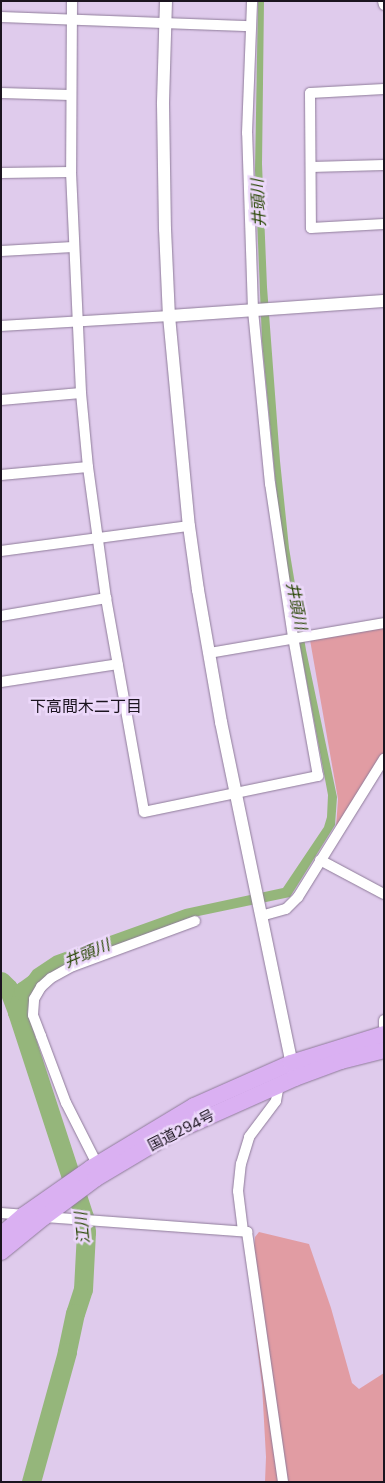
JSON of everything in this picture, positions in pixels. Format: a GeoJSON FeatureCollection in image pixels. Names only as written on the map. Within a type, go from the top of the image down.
{"type":"FeatureCollection","features":[{"type":"Feature","properties":{"kind":"highway","name":"国道294号"},"geometry":{"type":"LineString","coordinates":[[1,1252],[44,1217],[64,1194],[94,1170],[194,1106],[384,1034]]}},
{"type":"Feature","properties":{"kind":"highway","name":"国道294号"},"geometry":{"type":"LineString","coordinates":[[94,1170],[172,1132],[279,1084],[293,1070],[341,1061],[384,1050]]}},
{"type":"Feature","properties":{"kind":"highway","name":"国道294号"},"geometry":{"type":"LineString","coordinates":[[1,1235],[24,1215],[64,1194]]}},
{"type":"Feature","properties":{"kind":"street"},"geometry":{"type":"LineString","coordinates":[[72,1],[71,172],[81,393],[88,467],[106,598],[144,812],[318,776],[293,637],[270,484],[253,310],[247,133],[252,1]]}},
{"type":"Feature","properties":{"kind":"street"},"geometry":{"type":"LineString","coordinates":[[166,1],[163,171],[169,316],[189,526],[209,653],[235,794],[293,1070]]}},
{"type":"Feature","properties":{"kind":"street"},"geometry":{"type":"LineString","coordinates":[[383,1],[384,5]]}},
{"type":"Feature","properties":{"kind":"street"},"geometry":{"type":"LineString","coordinates":[[1,17],[251,26]]}},
{"type":"Feature","properties":{"kind":"street"},"geometry":{"type":"LineString","coordinates":[[384,88],[310,93],[311,228],[384,224]]}},
{"type":"Feature","properties":{"kind":"street"},"geometry":{"type":"LineString","coordinates":[[1,93],[70,95]]}},
{"type":"Feature","properties":{"kind":"street"},"geometry":{"type":"LineString","coordinates":[[310,167],[384,165]]}},
{"type":"Feature","properties":{"kind":"street"},"geometry":{"type":"LineString","coordinates":[[1,173],[71,172]]}},
{"type":"Feature","properties":{"kind":"street"},"geometry":{"type":"LineString","coordinates":[[1,251],[73,247]]}},
{"type":"Feature","properties":{"kind":"street"},"geometry":{"type":"LineString","coordinates":[[1,326],[384,301]]}},
{"type":"Feature","properties":{"kind":"street"},"geometry":{"type":"LineString","coordinates":[[1,400],[81,393]]}},
{"type":"Feature","properties":{"kind":"street"},"geometry":{"type":"LineString","coordinates":[[1,476],[88,467]]}},
{"type":"Feature","properties":{"kind":"street"},"geometry":{"type":"LineString","coordinates":[[1,552],[189,526]]}},
{"type":"Feature","properties":{"kind":"street"},"geometry":{"type":"LineString","coordinates":[[1,616],[106,598]]}},
{"type":"Feature","properties":{"kind":"street"},"geometry":{"type":"LineString","coordinates":[[209,653],[293,637],[384,623]]}},
{"type":"Feature","properties":{"kind":"street"},"geometry":{"type":"LineString","coordinates":[[1,682],[118,664]]}},
{"type":"Feature","properties":{"kind":"street"},"geometry":{"type":"LineString","coordinates":[[260,913],[286,910],[298,897],[384,759]]}},
{"type":"Feature","properties":{"kind":"street"},"geometry":{"type":"LineString","coordinates":[[320,860],[384,894]]}},
{"type":"Feature","properties":{"kind":"street"},"geometry":{"type":"LineString","coordinates":[[94,1170],[66,1103],[33,1015],[34,999],[41,987],[51,978],[73,966],[195,921]]}},
{"type":"Feature","properties":{"kind":"street"},"geometry":{"type":"LineString","coordinates":[[384,1020],[384,1026]]}},
{"type":"Feature","properties":{"kind":"street"},"geometry":{"type":"LineString","coordinates":[[279,1084],[276,1101],[250,1137],[241,1164],[238,1191],[243,1231],[246,1232],[283,1482]]}},
{"type":"Feature","properties":{"kind":"street"},"geometry":{"type":"LineString","coordinates":[[1,1213],[243,1231]]}},
{"type":"Feature","properties":{"kind":"shaded area"},"geometry":{"type":"Polygon","coordinates":[[[384,627],[384,763],[336,828],[338,799],[310,640],[384,627]]]}},
{"type":"Feature","properties":{"kind":"shaded area"},"geometry":{"type":"Polygon","coordinates":[[[259,1232],[309,1244],[331,1308],[352,1383],[359,1389],[384,1373],[384,1482],[265,1482],[266,1457],[262,1385],[250,1287],[255,1237],[259,1232]]]}},
{"type":"Feature","properties":{"kind":"water"},"geometry":{"type":"Polygon","coordinates":[[[258,1],[264,1],[262,164],[267,287],[280,461],[289,548],[306,650],[337,797],[335,825],[290,897],[189,918],[46,972],[37,980],[30,992],[26,1016],[17,992],[33,970],[54,956],[185,909],[283,888],[324,827],[327,817],[328,795],[290,593],[277,497],[262,341],[255,170],[258,1]]]}},
{"type":"Feature","properties":{"kind":"waterway","name":"井頭川"},"geometry":{"type":"LineString","coordinates":[[17,1012],[23,991],[59,965],[75,958]]}},
{"type":"Feature","properties":{"kind":"waterway","name":"江川"},"geometry":{"type":"LineString","coordinates":[[1,981],[8,988],[17,1012],[84,1217],[86,1232],[83,1289],[31,1482]]}},
{"type":"Feature","properties":{"kind":"district","name":"下高間木二丁目"},"geometry":{"type":"Point","coordinates":[86,707]}}]}
